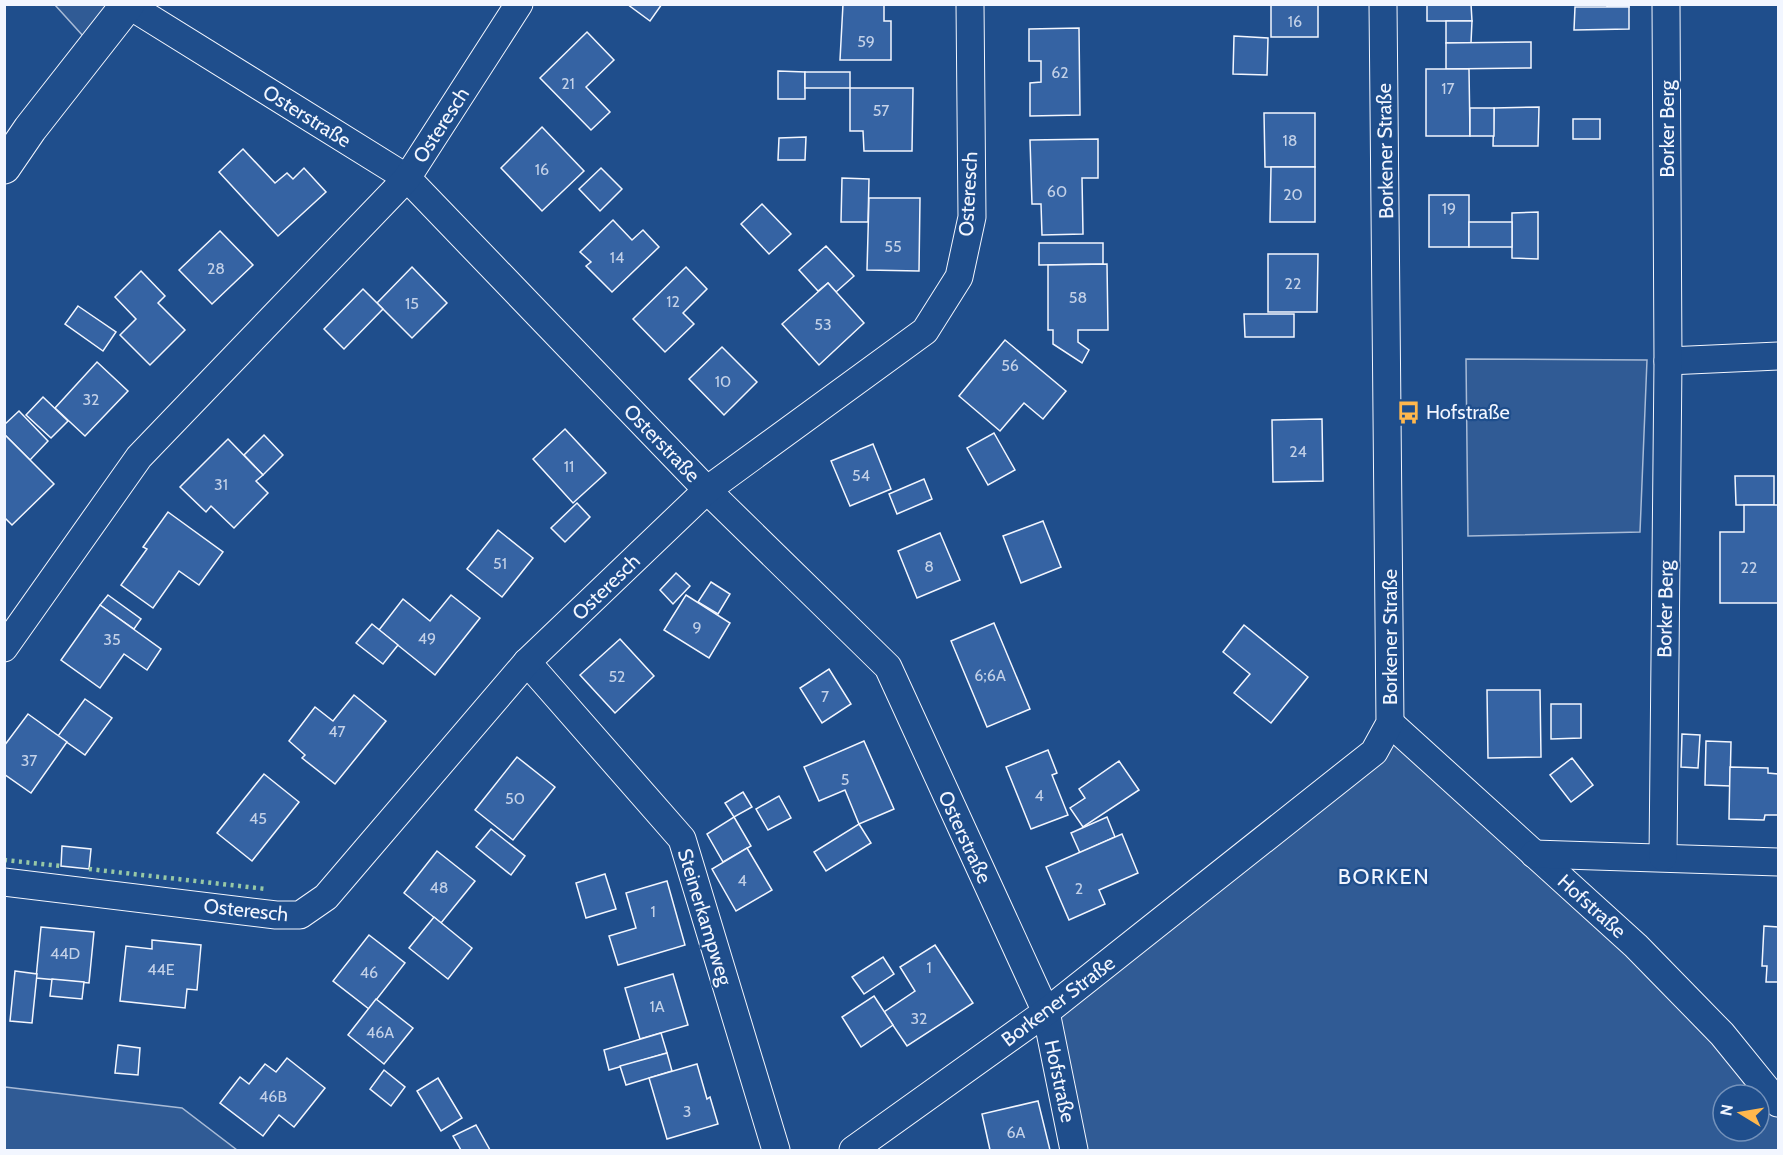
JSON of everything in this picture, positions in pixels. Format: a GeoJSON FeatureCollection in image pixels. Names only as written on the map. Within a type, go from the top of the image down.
{"type":"FeatureCollection","features":[{"type":"Feature","properties":{"kind":"street","name":"Osteresch"},"geometry":{"type":"LineString","coordinates":[[4,648],[139,457],[407,178],[519,4]]}},
{"type":"Feature","properties":{"kind":"street","name":"Osteresch"},"geometry":{"type":"LineString","coordinates":[[4,882],[276,915],[300,915],[326,897],[528,662],[707,490],[925,331],[959,277],[972,217],[970,4]]}},
{"type":"Feature","properties":{"kind":"street","name":"Borkener Straße"},"geometry":{"type":"LineString","coordinates":[[853,1150],[1046,1012],[1374,752],[1390,723],[1383,4]]}},
{"type":"Feature","properties":{"kind":"street","name":"Borker Berg"},"geometry":{"type":"LineString","coordinates":[[1663,857],[1668,361],[1666,4]]}},
{"type":"Feature","properties":{"kind":"street","name":"Osterstraße"},"geometry":{"type":"LineString","coordinates":[[128,5],[407,178],[707,490],[888,667],[1046,1012]]}},
{"type":"Feature","properties":{"kind":"street"},"geometry":{"type":"LineString","coordinates":[[4,167],[30,129],[128,5]]}},
{"type":"Feature","properties":{"kind":"street"},"geometry":{"type":"LineString","coordinates":[[1668,361],[1779,356]]}},
{"type":"Feature","properties":{"kind":"street","name":"Steinerkampweg"},"geometry":{"type":"LineString","coordinates":[[528,662],[682,839],[776,1150]]}},
{"type":"Feature","properties":{"kind":"street","name":"Hofstraße"},"geometry":{"type":"LineString","coordinates":[[1390,723],[1636,946],[1722,1034],[1779,1103]]}},
{"type":"Feature","properties":{"kind":"street"},"geometry":{"type":"LineString","coordinates":[[1534,854],[1779,862]]}},
{"type":"Feature","properties":{"kind":"street","name":"Hofstraße"},"geometry":{"type":"LineString","coordinates":[[1046,1012],[1074,1150]]}},
{"type":"Feature","properties":{"kind":"shaded area"},"geometry":{"type":"Polygon","coordinates":[[[55,5],[127,5],[94,48],[55,5]]]}},
{"type":"Feature","properties":{"kind":"shaded area"},"geometry":{"type":"Polygon","coordinates":[[[1466,359],[1647,360],[1640,532],[1468,536],[1466,359]]]}},
{"type":"Feature","properties":{"kind":"shaded area"},"geometry":{"type":"Polygon","coordinates":[[[1390,723],[1758,1083],[1711,1083],[1711,1143],[1771,1143],[1771,1096],[1778,1103],[1778,1150],[1074,1150],[1046,1012],[1390,723]]]}},
{"type":"Feature","properties":{"kind":"shaded area"},"geometry":{"type":"Polygon","coordinates":[[[5,1087],[182,1108],[237,1150],[5,1150],[5,1087]]]}},
{"type":"Feature","properties":{"kind":"building"},"geometry":{"type":"Polygon","coordinates":[[[627,4],[662,4],[650,21],[627,4]]]}},
{"type":"Feature","properties":{"kind":"building"},"geometry":{"type":"Polygon","coordinates":[[[843,4],[884,4],[884,21],[891,21],[891,60],[840,60],[843,4]]]}},
{"type":"Feature","properties":{"kind":"building"},"geometry":{"type":"Polygon","coordinates":[[[1271,4],[1318,4],[1318,37],[1271,37],[1271,4]]]}},
{"type":"Feature","properties":{"kind":"building"},"geometry":{"type":"Polygon","coordinates":[[[1427,4],[1471,4],[1472,21],[1427,21],[1427,4]]]}},
{"type":"Feature","properties":{"kind":"building"},"geometry":{"type":"Polygon","coordinates":[[[1607,4],[1629,4],[1629,7],[1607,7],[1607,4]]]}},
{"type":"Feature","properties":{"kind":"building"},"geometry":{"type":"Polygon","coordinates":[[[1575,7],[1629,7],[1629,29],[1574,30],[1575,7]]]}},
{"type":"Feature","properties":{"kind":"building"},"geometry":{"type":"Polygon","coordinates":[[[1446,21],[1472,21],[1471,43],[1446,43],[1446,21]]]}},
{"type":"Feature","properties":{"kind":"building"},"geometry":{"type":"Polygon","coordinates":[[[1079,28],[1080,115],[1030,116],[1030,83],[1041,82],[1041,61],[1029,61],[1029,29],[1079,28]]]}},
{"type":"Feature","properties":{"kind":"building"},"geometry":{"type":"Polygon","coordinates":[[[587,32],[614,60],[586,87],[610,112],[591,130],[540,78],[587,32]]]}},
{"type":"Feature","properties":{"kind":"building"},"geometry":{"type":"Polygon","coordinates":[[[1234,36],[1268,38],[1267,75],[1233,74],[1234,36]]]}},
{"type":"Feature","properties":{"kind":"building"},"geometry":{"type":"Polygon","coordinates":[[[1531,42],[1531,68],[1446,69],[1446,43],[1531,42]]]}},
{"type":"Feature","properties":{"kind":"building"},"geometry":{"type":"Polygon","coordinates":[[[1426,69],[1469,69],[1470,136],[1426,136],[1426,69]]]}},
{"type":"Feature","properties":{"kind":"building"},"geometry":{"type":"Polygon","coordinates":[[[778,71],[805,72],[805,99],[778,99],[778,71]]]}},
{"type":"Feature","properties":{"kind":"building"},"geometry":{"type":"Polygon","coordinates":[[[805,72],[850,72],[850,88],[805,88],[805,72]]]}},
{"type":"Feature","properties":{"kind":"building"},"geometry":{"type":"Polygon","coordinates":[[[850,88],[913,88],[912,151],[864,151],[863,131],[850,131],[850,88]]]}},
{"type":"Feature","properties":{"kind":"building"},"geometry":{"type":"Polygon","coordinates":[[[1539,107],[1538,146],[1493,146],[1494,108],[1539,107]]]}},
{"type":"Feature","properties":{"kind":"building"},"geometry":{"type":"Polygon","coordinates":[[[1470,108],[1494,108],[1494,136],[1470,136],[1470,108]]]}},
{"type":"Feature","properties":{"kind":"building"},"geometry":{"type":"Polygon","coordinates":[[[1264,113],[1315,113],[1315,167],[1265,167],[1264,113]]]}},
{"type":"Feature","properties":{"kind":"building"},"geometry":{"type":"Polygon","coordinates":[[[1573,119],[1600,119],[1600,139],[1573,139],[1573,119]]]}},
{"type":"Feature","properties":{"kind":"building"},"geometry":{"type":"Polygon","coordinates":[[[542,127],[584,171],[542,211],[501,168],[542,127]]]}},
{"type":"Feature","properties":{"kind":"building"},"geometry":{"type":"Polygon","coordinates":[[[806,137],[805,160],[778,160],[779,138],[806,137]]]}},
{"type":"Feature","properties":{"kind":"building"},"geometry":{"type":"Polygon","coordinates":[[[1098,139],[1098,178],[1082,178],[1083,234],[1042,235],[1041,204],[1032,204],[1030,140],[1098,139]]]}},
{"type":"Feature","properties":{"kind":"building"},"geometry":{"type":"Polygon","coordinates":[[[243,149],[275,183],[287,173],[293,179],[304,168],[326,192],[278,236],[219,172],[243,149]]]}},
{"type":"Feature","properties":{"kind":"building"},"geometry":{"type":"Polygon","coordinates":[[[1271,167],[1315,167],[1315,222],[1270,222],[1271,167]]]}},
{"type":"Feature","properties":{"kind":"building"},"geometry":{"type":"Polygon","coordinates":[[[601,168],[622,189],[600,211],[579,189],[601,168]]]}},
{"type":"Feature","properties":{"kind":"building"},"geometry":{"type":"Polygon","coordinates":[[[842,178],[869,179],[868,222],[841,222],[842,178]]]}},
{"type":"Feature","properties":{"kind":"building"},"geometry":{"type":"Polygon","coordinates":[[[1429,195],[1469,195],[1469,247],[1429,247],[1429,195]]]}},
{"type":"Feature","properties":{"kind":"building"},"geometry":{"type":"Polygon","coordinates":[[[869,198],[920,198],[919,271],[867,270],[869,198]]]}},
{"type":"Feature","properties":{"kind":"building"},"geometry":{"type":"Polygon","coordinates":[[[762,204],[791,234],[769,254],[741,224],[762,204]]]}},
{"type":"Feature","properties":{"kind":"building"},"geometry":{"type":"Polygon","coordinates":[[[1538,212],[1538,259],[1512,258],[1512,213],[1538,212]]]}},
{"type":"Feature","properties":{"kind":"building"},"geometry":{"type":"Polygon","coordinates":[[[613,220],[632,240],[643,230],[659,247],[612,292],[586,266],[591,262],[580,252],[613,220]]]}},
{"type":"Feature","properties":{"kind":"building"},"geometry":{"type":"Polygon","coordinates":[[[1469,222],[1512,222],[1512,247],[1469,247],[1469,222]]]}},
{"type":"Feature","properties":{"kind":"building"},"geometry":{"type":"Polygon","coordinates":[[[220,231],[253,265],[212,304],[179,270],[220,231]]]}},
{"type":"Feature","properties":{"kind":"building"},"geometry":{"type":"Polygon","coordinates":[[[1039,243],[1103,243],[1103,264],[1039,265],[1039,243]]]}},
{"type":"Feature","properties":{"kind":"building"},"geometry":{"type":"Polygon","coordinates":[[[826,246],[854,276],[836,292],[828,283],[818,291],[799,270],[826,246]]]}},
{"type":"Feature","properties":{"kind":"building"},"geometry":{"type":"Polygon","coordinates":[[[1268,254],[1318,254],[1317,312],[1268,312],[1268,254]]]}},
{"type":"Feature","properties":{"kind":"building"},"geometry":{"type":"Polygon","coordinates":[[[1107,264],[1108,330],[1078,330],[1078,342],[1089,350],[1082,363],[1053,344],[1053,330],[1048,330],[1048,265],[1107,264]]]}},
{"type":"Feature","properties":{"kind":"building"},"geometry":{"type":"Polygon","coordinates":[[[412,267],[447,303],[412,338],[377,303],[412,267]]]}},
{"type":"Feature","properties":{"kind":"building"},"geometry":{"type":"Polygon","coordinates":[[[686,267],[707,289],[683,313],[694,324],[665,352],[633,319],[686,267]]]}},
{"type":"Feature","properties":{"kind":"building"},"geometry":{"type":"Polygon","coordinates":[[[141,271],[165,296],[158,303],[185,330],[150,365],[120,335],[136,319],[115,297],[141,271]]]}},
{"type":"Feature","properties":{"kind":"building"},"geometry":{"type":"Polygon","coordinates":[[[828,283],[864,323],[819,365],[782,324],[828,283]]]}},
{"type":"Feature","properties":{"kind":"building"},"geometry":{"type":"Polygon","coordinates":[[[363,289],[383,309],[344,349],[324,329],[363,289]]]}},
{"type":"Feature","properties":{"kind":"building"},"geometry":{"type":"Polygon","coordinates":[[[78,306],[116,332],[103,351],[65,324],[78,306]]]}},
{"type":"Feature","properties":{"kind":"building"},"geometry":{"type":"Polygon","coordinates":[[[1244,314],[1294,314],[1294,337],[1245,337],[1244,314]]]}},
{"type":"Feature","properties":{"kind":"building"},"geometry":{"type":"Polygon","coordinates":[[[1005,340],[1066,391],[1043,419],[1024,403],[1000,431],[959,396],[1005,340]]]}},
{"type":"Feature","properties":{"kind":"building"},"geometry":{"type":"Polygon","coordinates":[[[722,347],[757,382],[724,415],[689,379],[722,347]]]}},
{"type":"Feature","properties":{"kind":"building"},"geometry":{"type":"Polygon","coordinates":[[[97,362],[128,391],[85,436],[55,408],[97,362]]]}},
{"type":"Feature","properties":{"kind":"building"},"geometry":{"type":"Polygon","coordinates":[[[43,397],[68,421],[51,438],[26,415],[43,397]]]}},
{"type":"Feature","properties":{"kind":"building"},"geometry":{"type":"Polygon","coordinates":[[[19,411],[48,441],[30,460],[4,434],[4,425],[19,411]]]}},
{"type":"Feature","properties":{"kind":"building"},"geometry":{"type":"Polygon","coordinates":[[[1322,419],[1323,481],[1273,482],[1272,420],[1322,419]]]}},
{"type":"Feature","properties":{"kind":"building"},"geometry":{"type":"Polygon","coordinates":[[[565,429],[606,473],[573,503],[533,459],[565,429]]]}},
{"type":"Feature","properties":{"kind":"building"},"geometry":{"type":"Polygon","coordinates":[[[994,433],[1015,470],[988,485],[967,448],[994,433]]]}},
{"type":"Feature","properties":{"kind":"building"},"geometry":{"type":"Polygon","coordinates":[[[4,434],[54,484],[12,525],[4,517],[4,434]]]}},
{"type":"Feature","properties":{"kind":"building"},"geometry":{"type":"Polygon","coordinates":[[[264,435],[283,455],[263,475],[244,455],[264,435]]]}},
{"type":"Feature","properties":{"kind":"building"},"geometry":{"type":"Polygon","coordinates":[[[228,439],[263,475],[256,481],[268,493],[234,528],[211,506],[206,512],[180,487],[228,439]]]}},
{"type":"Feature","properties":{"kind":"building"},"geometry":{"type":"Polygon","coordinates":[[[873,444],[891,489],[850,506],[831,461],[873,444]]]}},
{"type":"Feature","properties":{"kind":"building"},"geometry":{"type":"Polygon","coordinates":[[[1735,476],[1774,476],[1774,505],[1736,505],[1735,476]]]}},
{"type":"Feature","properties":{"kind":"building"},"geometry":{"type":"Polygon","coordinates":[[[924,479],[932,499],[897,514],[889,494],[924,479]]]}},
{"type":"Feature","properties":{"kind":"building"},"geometry":{"type":"Polygon","coordinates":[[[577,503],[590,517],[565,542],[551,528],[577,503]]]}},
{"type":"Feature","properties":{"kind":"building"},"geometry":{"type":"Polygon","coordinates":[[[1744,505],[1778,505],[1778,603],[1720,603],[1720,532],[1744,532],[1744,505]]]}},
{"type":"Feature","properties":{"kind":"building"},"geometry":{"type":"Polygon","coordinates":[[[168,512],[223,552],[199,585],[179,571],[153,608],[121,585],[147,549],[143,547],[168,512]]]}},
{"type":"Feature","properties":{"kind":"building"},"geometry":{"type":"Polygon","coordinates":[[[1043,521],[1061,567],[1021,583],[1003,536],[1043,521]]]}},
{"type":"Feature","properties":{"kind":"building"},"geometry":{"type":"Polygon","coordinates":[[[498,530],[533,558],[502,597],[467,569],[498,530]]]}},
{"type":"Feature","properties":{"kind":"building"},"geometry":{"type":"Polygon","coordinates":[[[940,533],[960,580],[917,598],[898,551],[940,533]]]}},
{"type":"Feature","properties":{"kind":"building"},"geometry":{"type":"Polygon","coordinates":[[[676,573],[690,586],[673,604],[660,590],[676,573]]]}},
{"type":"Feature","properties":{"kind":"building"},"geometry":{"type":"Polygon","coordinates":[[[711,582],[730,594],[718,614],[698,602],[711,582]]]}},
{"type":"Feature","properties":{"kind":"building"},"geometry":{"type":"Polygon","coordinates":[[[108,595],[141,619],[134,629],[100,605],[108,595]]]}},
{"type":"Feature","properties":{"kind":"building"},"geometry":{"type":"Polygon","coordinates":[[[451,595],[480,618],[435,675],[379,630],[403,599],[430,621],[451,595]]]}},
{"type":"Feature","properties":{"kind":"building"},"geometry":{"type":"Polygon","coordinates":[[[686,595],[730,623],[709,658],[664,630],[686,595]]]}},
{"type":"Feature","properties":{"kind":"building"},"geometry":{"type":"Polygon","coordinates":[[[100,605],[161,649],[147,670],[124,654],[100,688],[61,660],[100,605]]]}},
{"type":"Feature","properties":{"kind":"building"},"geometry":{"type":"Polygon","coordinates":[[[994,623],[1030,709],[987,727],[951,641],[994,623]]]}},
{"type":"Feature","properties":{"kind":"building"},"geometry":{"type":"Polygon","coordinates":[[[372,624],[398,645],[383,664],[356,643],[372,624]]]}},
{"type":"Feature","properties":{"kind":"building"},"geometry":{"type":"Polygon","coordinates":[[[1244,625],[1308,677],[1271,723],[1234,693],[1250,674],[1223,652],[1244,625]]]}},
{"type":"Feature","properties":{"kind":"building"},"geometry":{"type":"Polygon","coordinates":[[[620,639],[654,676],[615,713],[580,675],[620,639]]]}},
{"type":"Feature","properties":{"kind":"building"},"geometry":{"type":"Polygon","coordinates":[[[829,669],[851,704],[822,723],[800,688],[829,669]]]}},
{"type":"Feature","properties":{"kind":"building"},"geometry":{"type":"Polygon","coordinates":[[[1487,690],[1540,690],[1541,757],[1488,758],[1487,690]]]}},
{"type":"Feature","properties":{"kind":"building"},"geometry":{"type":"Polygon","coordinates":[[[354,695],[386,721],[335,784],[302,758],[305,755],[289,741],[315,707],[333,721],[354,695]]]}},
{"type":"Feature","properties":{"kind":"building"},"geometry":{"type":"Polygon","coordinates":[[[85,699],[112,718],[85,755],[58,736],[85,699]]]}},
{"type":"Feature","properties":{"kind":"building"},"geometry":{"type":"Polygon","coordinates":[[[1551,704],[1581,704],[1581,738],[1551,739],[1551,704]]]}},
{"type":"Feature","properties":{"kind":"building"},"geometry":{"type":"Polygon","coordinates":[[[28,714],[67,742],[31,793],[4,774],[4,746],[28,714]]]}},
{"type":"Feature","properties":{"kind":"building"},"geometry":{"type":"Polygon","coordinates":[[[1682,734],[1700,735],[1698,768],[1681,767],[1682,734]]]}},
{"type":"Feature","properties":{"kind":"building"},"geometry":{"type":"Polygon","coordinates":[[[864,741],[894,809],[859,824],[845,790],[819,801],[804,767],[864,741]]]}},
{"type":"Feature","properties":{"kind":"building"},"geometry":{"type":"Polygon","coordinates":[[[1706,741],[1731,742],[1730,786],[1705,785],[1706,741]]]}},
{"type":"Feature","properties":{"kind":"building"},"geometry":{"type":"Polygon","coordinates":[[[1048,750],[1057,773],[1052,775],[1068,815],[1031,829],[1006,767],[1048,750]]]}},
{"type":"Feature","properties":{"kind":"building"},"geometry":{"type":"Polygon","coordinates":[[[517,757],[555,787],[513,840],[475,810],[517,757]]]}},
{"type":"Feature","properties":{"kind":"building"},"geometry":{"type":"Polygon","coordinates":[[[1572,758],[1593,785],[1571,802],[1550,775],[1572,758]]]}},
{"type":"Feature","properties":{"kind":"building"},"geometry":{"type":"Polygon","coordinates":[[[1119,761],[1139,790],[1083,827],[1070,808],[1085,798],[1079,789],[1119,761]]]}},
{"type":"Feature","properties":{"kind":"building"},"geometry":{"type":"Polygon","coordinates":[[[1730,767],[1768,768],[1768,773],[1778,774],[1778,815],[1765,815],[1764,820],[1729,819],[1730,767]]]}},
{"type":"Feature","properties":{"kind":"building"},"geometry":{"type":"Polygon","coordinates":[[[264,774],[299,802],[252,861],[217,833],[264,774]]]}},
{"type":"Feature","properties":{"kind":"building"},"geometry":{"type":"Polygon","coordinates":[[[743,792],[752,807],[734,817],[725,803],[743,792]]]}},
{"type":"Feature","properties":{"kind":"building"},"geometry":{"type":"Polygon","coordinates":[[[779,796],[791,818],[768,830],[756,809],[779,796]]]}},
{"type":"Feature","properties":{"kind":"building"},"geometry":{"type":"Polygon","coordinates":[[[734,817],[751,846],[723,862],[707,834],[734,817]]]}},
{"type":"Feature","properties":{"kind":"building"},"geometry":{"type":"Polygon","coordinates":[[[1107,817],[1115,837],[1080,853],[1071,833],[1107,817]]]}},
{"type":"Feature","properties":{"kind":"building"},"geometry":{"type":"Polygon","coordinates":[[[859,824],[871,843],[826,871],[814,852],[859,824]]]}},
{"type":"Feature","properties":{"kind":"building"},"geometry":{"type":"Polygon","coordinates":[[[491,829],[525,856],[511,875],[476,847],[491,829]]]}},
{"type":"Feature","properties":{"kind":"building"},"geometry":{"type":"Polygon","coordinates":[[[1122,834],[1138,873],[1099,890],[1105,904],[1069,920],[1046,867],[1122,834]]]}},
{"type":"Feature","properties":{"kind":"building"},"geometry":{"type":"Polygon","coordinates":[[[62,846],[91,849],[89,869],[61,866],[62,846]]]}},
{"type":"Feature","properties":{"kind":"building"},"geometry":{"type":"Polygon","coordinates":[[[747,848],[772,890],[736,911],[712,869],[747,848]]]}},
{"type":"Feature","properties":{"kind":"building"},"geometry":{"type":"Polygon","coordinates":[[[437,851],[475,881],[441,923],[404,893],[437,851]]]}},
{"type":"Feature","properties":{"kind":"building"},"geometry":{"type":"Polygon","coordinates":[[[605,874],[616,909],[586,918],[576,883],[605,874]]]}},
{"type":"Feature","properties":{"kind":"building"},"geometry":{"type":"Polygon","coordinates":[[[667,881],[685,945],[618,965],[609,936],[636,928],[626,893],[667,881]]]}},
{"type":"Feature","properties":{"kind":"building"},"geometry":{"type":"Polygon","coordinates":[[[434,917],[472,948],[448,979],[409,948],[434,917]]]}},
{"type":"Feature","properties":{"kind":"building"},"geometry":{"type":"Polygon","coordinates":[[[1764,926],[1778,927],[1778,982],[1766,982],[1767,966],[1762,966],[1764,926]]]}},
{"type":"Feature","properties":{"kind":"building"},"geometry":{"type":"Polygon","coordinates":[[[41,927],[94,932],[89,983],[36,978],[41,927]]]}},
{"type":"Feature","properties":{"kind":"building"},"geometry":{"type":"Polygon","coordinates":[[[369,935],[405,963],[369,1009],[333,981],[369,935]]]}},
{"type":"Feature","properties":{"kind":"building"},"geometry":{"type":"Polygon","coordinates":[[[152,940],[201,945],[197,990],[187,989],[185,1008],[120,1001],[126,946],[152,949],[152,940]]]}},
{"type":"Feature","properties":{"kind":"building"},"geometry":{"type":"Polygon","coordinates":[[[935,945],[973,1003],[907,1046],[884,1012],[915,991],[900,967],[935,945]]]}},
{"type":"Feature","properties":{"kind":"building"},"geometry":{"type":"Polygon","coordinates":[[[883,957],[894,974],[864,994],[852,977],[883,957]]]}},
{"type":"Feature","properties":{"kind":"building"},"geometry":{"type":"Polygon","coordinates":[[[15,971],[37,974],[32,1023],[10,1021],[15,971]]]}},
{"type":"Feature","properties":{"kind":"building"},"geometry":{"type":"Polygon","coordinates":[[[673,974],[688,1025],[640,1039],[625,988],[673,974]]]}},
{"type":"Feature","properties":{"kind":"building"},"geometry":{"type":"Polygon","coordinates":[[[52,979],[84,982],[82,999],[50,996],[52,979]]]}},
{"type":"Feature","properties":{"kind":"building"},"geometry":{"type":"Polygon","coordinates":[[[874,996],[893,1025],[861,1047],[842,1017],[874,996]]]}},
{"type":"Feature","properties":{"kind":"building"},"geometry":{"type":"Polygon","coordinates":[[[376,999],[413,1028],[384,1064],[348,1035],[376,999]]]}},
{"type":"Feature","properties":{"kind":"building"},"geometry":{"type":"Polygon","coordinates":[[[661,1033],[667,1053],[609,1070],[604,1050],[661,1033]]]}},
{"type":"Feature","properties":{"kind":"building"},"geometry":{"type":"Polygon","coordinates":[[[118,1045],[140,1048],[138,1075],[115,1073],[118,1045]]]}},
{"type":"Feature","properties":{"kind":"building"},"geometry":{"type":"Polygon","coordinates":[[[667,1053],[672,1071],[626,1085],[620,1066],[667,1053]]]}},
{"type":"Feature","properties":{"kind":"building"},"geometry":{"type":"Polygon","coordinates":[[[287,1058],[325,1088],[294,1127],[279,1115],[263,1136],[220,1103],[240,1077],[249,1084],[265,1064],[276,1072],[287,1058]]]}},
{"type":"Feature","properties":{"kind":"building"},"geometry":{"type":"Polygon","coordinates":[[[697,1064],[707,1099],[710,1097],[718,1124],[667,1139],[649,1078],[697,1064]]]}},
{"type":"Feature","properties":{"kind":"building"},"geometry":{"type":"Polygon","coordinates":[[[384,1070],[405,1087],[391,1106],[370,1089],[384,1070]]]}},
{"type":"Feature","properties":{"kind":"building"},"geometry":{"type":"Polygon","coordinates":[[[438,1078],[462,1118],[441,1131],[417,1091],[438,1078]]]}},
{"type":"Feature","properties":{"kind":"building"},"geometry":{"type":"Polygon","coordinates":[[[1038,1101],[1050,1150],[990,1150],[982,1114],[1038,1101]]]}},
{"type":"Feature","properties":{"kind":"building"},"geometry":{"type":"Polygon","coordinates":[[[476,1125],[490,1150],[461,1150],[453,1136],[476,1125]]]}},
{"type":"Feature","properties":{"kind":"hedge"},"geometry":{"type":"LineString","coordinates":[[4,860],[61,866]]}},
{"type":"Feature","properties":{"kind":"hedge"},"geometry":{"type":"LineString","coordinates":[[89,869],[266,889]]}},
{"type":"Feature","properties":{"kind":"place","name":"Hofstraße"},"geometry":{"type":"Point","coordinates":[1408,412]}},
{"type":"Feature","properties":{"kind":"district","name":"BORKEN"},"geometry":{"type":"Point","coordinates":[1384,876]}}]}
